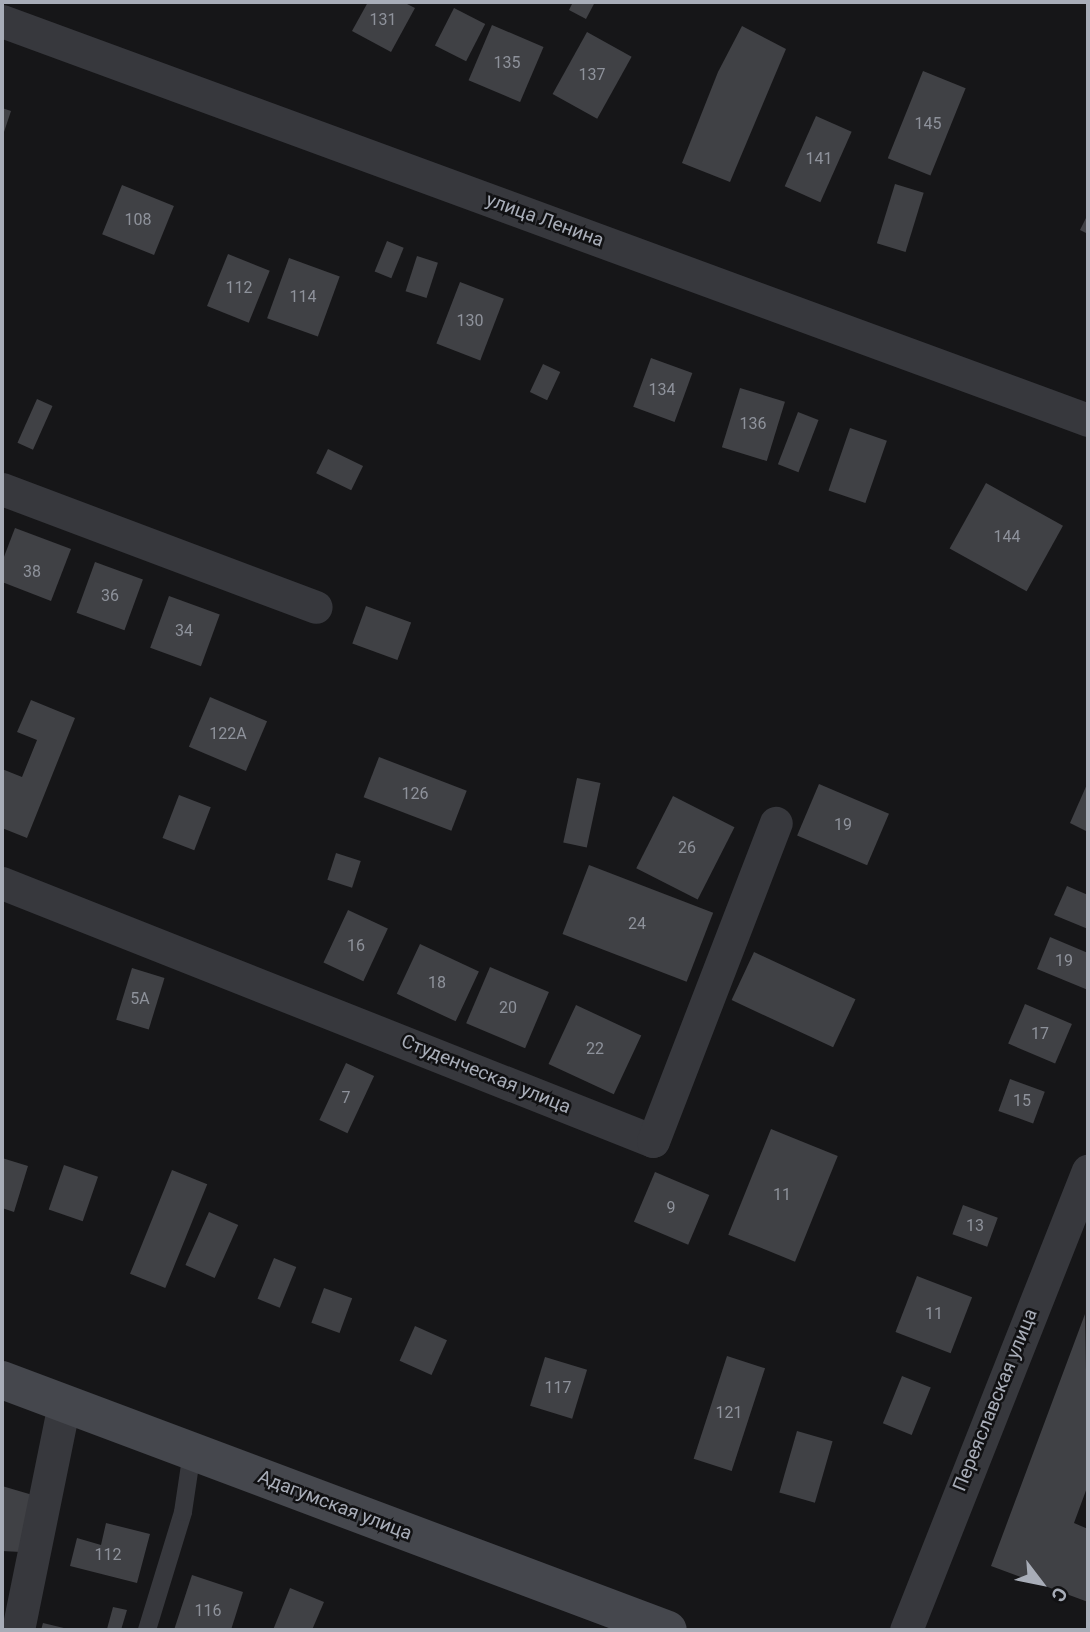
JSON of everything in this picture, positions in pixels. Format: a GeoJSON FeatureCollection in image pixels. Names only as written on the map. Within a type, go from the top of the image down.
{"type":"FeatureCollection","features":[{"type":"Feature","properties":{"kind":"main road","name":"Адагумская улица"},"geometry":{"type":"LineString","coordinates":[[2,1380],[668,1630]]}},
{"type":"Feature","properties":{"kind":"street","name":"улица Ленина"},"geometry":{"type":"LineString","coordinates":[[2,20],[1088,420]]}},
{"type":"Feature","properties":{"kind":"street"},"geometry":{"type":"LineString","coordinates":[[2,489],[316,607]]}},
{"type":"Feature","properties":{"kind":"street","name":"Студенческая улица"},"geometry":{"type":"LineString","coordinates":[[2,883],[653,1141],[776,824]]}},
{"type":"Feature","properties":{"kind":"street","name":"Переяславская улица"},"geometry":{"type":"LineString","coordinates":[[906,1630],[1088,1171]]}},
{"type":"Feature","properties":{"kind":"street"},"geometry":{"type":"LineString","coordinates":[[18,1630],[64,1404]]}},
{"type":"Feature","properties":{"kind":"lane"},"geometry":{"type":"LineString","coordinates":[[147,1630],[183,1512],[192,1452]]}},
{"type":"Feature","properties":{"kind":"building"},"geometry":{"type":"Polygon","coordinates":[[[368,2],[403,2],[415,8],[391,52],[352,31],[368,2]]]}},
{"type":"Feature","properties":{"kind":"building"},"geometry":{"type":"Polygon","coordinates":[[[573,2],[595,2],[586,19],[569,10],[573,2]]]}},
{"type":"Feature","properties":{"kind":"building"},"geometry":{"type":"Polygon","coordinates":[[[454,8],[485,24],[466,61],[435,45],[454,8]]]}},
{"type":"Feature","properties":{"kind":"building"},"geometry":{"type":"Polygon","coordinates":[[[492,25],[544,47],[520,102],[469,80],[492,25]]]}},
{"type":"Feature","properties":{"kind":"building"},"geometry":{"type":"Polygon","coordinates":[[[742,26],[786,49],[730,182],[682,163],[718,72],[742,26]]]}},
{"type":"Feature","properties":{"kind":"building"},"geometry":{"type":"Polygon","coordinates":[[[587,32],[632,57],[597,119],[553,94],[587,32]]]}},
{"type":"Feature","properties":{"kind":"building"},"geometry":{"type":"Polygon","coordinates":[[[923,71],[966,88],[930,175],[888,158],[923,71]]]}},
{"type":"Feature","properties":{"kind":"building"},"geometry":{"type":"Polygon","coordinates":[[[2,108],[11,111],[2,138],[2,108]]]}},
{"type":"Feature","properties":{"kind":"building"},"geometry":{"type":"Polygon","coordinates":[[[816,116],[852,132],[820,202],[785,186],[816,116]]]}},
{"type":"Feature","properties":{"kind":"building"},"geometry":{"type":"Polygon","coordinates":[[[895,184],[924,193],[906,252],[877,243],[895,184]]]}},
{"type":"Feature","properties":{"kind":"building"},"geometry":{"type":"Polygon","coordinates":[[[122,185],[174,206],[154,255],[102,234],[122,185]]]}},
{"type":"Feature","properties":{"kind":"building"},"geometry":{"type":"Polygon","coordinates":[[[1088,214],[1088,234],[1080,230],[1088,214]]]}},
{"type":"Feature","properties":{"kind":"building"},"geometry":{"type":"Polygon","coordinates":[[[387,241],[404,248],[391,278],[375,272],[387,241]]]}},
{"type":"Feature","properties":{"kind":"building"},"geometry":{"type":"Polygon","coordinates":[[[228,254],[270,271],[249,323],[207,306],[228,254]]]}},
{"type":"Feature","properties":{"kind":"building"},"geometry":{"type":"Polygon","coordinates":[[[417,256],[438,263],[426,298],[406,291],[417,256]]]}},
{"type":"Feature","properties":{"kind":"building"},"geometry":{"type":"Polygon","coordinates":[[[289,258],[340,276],[318,337],[267,318],[289,258]]]}},
{"type":"Feature","properties":{"kind":"building"},"geometry":{"type":"Polygon","coordinates":[[[460,282],[504,299],[480,360],[436,344],[460,282]]]}},
{"type":"Feature","properties":{"kind":"building"},"geometry":{"type":"Polygon","coordinates":[[[651,358],[692,373],[675,422],[633,407],[651,358]]]}},
{"type":"Feature","properties":{"kind":"building"},"geometry":{"type":"Polygon","coordinates":[[[543,364],[560,372],[547,400],[530,392],[543,364]]]}},
{"type":"Feature","properties":{"kind":"building"},"geometry":{"type":"Polygon","coordinates":[[[740,388],[785,402],[767,461],[722,447],[740,388]]]}},
{"type":"Feature","properties":{"kind":"building"},"geometry":{"type":"Polygon","coordinates":[[[37,399],[53,406],[33,450],[17,443],[37,399]]]}},
{"type":"Feature","properties":{"kind":"building"},"geometry":{"type":"Polygon","coordinates":[[[798,412],[819,420],[798,472],[778,464],[798,412]]]}},
{"type":"Feature","properties":{"kind":"building"},"geometry":{"type":"Polygon","coordinates":[[[850,428],[887,441],[865,503],[829,490],[850,428]]]}},
{"type":"Feature","properties":{"kind":"building"},"geometry":{"type":"Polygon","coordinates":[[[328,449],[363,466],[351,490],[316,473],[328,449]]]}},
{"type":"Feature","properties":{"kind":"building"},"geometry":{"type":"Polygon","coordinates":[[[986,483],[1063,526],[1027,591],[950,549],[986,483]]]}},
{"type":"Feature","properties":{"kind":"building"},"geometry":{"type":"Polygon","coordinates":[[[15,528],[71,549],[51,601],[2,582],[2,562],[15,528]]]}},
{"type":"Feature","properties":{"kind":"building"},"geometry":{"type":"Polygon","coordinates":[[[95,562],[143,579],[124,630],[77,613],[95,562]]]}},
{"type":"Feature","properties":{"kind":"building"},"geometry":{"type":"Polygon","coordinates":[[[169,596],[220,614],[201,666],[150,648],[169,596]]]}},
{"type":"Feature","properties":{"kind":"building"},"geometry":{"type":"Polygon","coordinates":[[[366,606],[411,622],[397,660],[352,644],[366,606]]]}},
{"type":"Feature","properties":{"kind":"building"},"geometry":{"type":"Polygon","coordinates":[[[210,697],[267,721],[246,771],[189,747],[210,697]]]}},
{"type":"Feature","properties":{"kind":"building"},"geometry":{"type":"Polygon","coordinates":[[[31,700],[75,718],[27,838],[2,828],[2,769],[22,777],[37,740],[17,732],[31,700]]]}},
{"type":"Feature","properties":{"kind":"building"},"geometry":{"type":"Polygon","coordinates":[[[379,757],[467,791],[451,831],[364,797],[379,757]]]}},
{"type":"Feature","properties":{"kind":"building"},"geometry":{"type":"Polygon","coordinates":[[[577,778],[600,783],[587,848],[563,843],[577,778]]]}},
{"type":"Feature","properties":{"kind":"building"},"geometry":{"type":"Polygon","coordinates":[[[1088,782],[1088,832],[1070,823],[1088,782]]]}},
{"type":"Feature","properties":{"kind":"building"},"geometry":{"type":"Polygon","coordinates":[[[819,784],[889,814],[867,865],[797,836],[819,784]]]}},
{"type":"Feature","properties":{"kind":"building"},"geometry":{"type":"Polygon","coordinates":[[[179,795],[211,807],[194,850],[163,838],[179,795]]]}},
{"type":"Feature","properties":{"kind":"building"},"geometry":{"type":"Polygon","coordinates":[[[673,796],[734,827],[698,899],[636,868],[673,796]]]}},
{"type":"Feature","properties":{"kind":"building"},"geometry":{"type":"Polygon","coordinates":[[[336,853],[361,861],[352,888],[327,880],[336,853]]]}},
{"type":"Feature","properties":{"kind":"building"},"geometry":{"type":"Polygon","coordinates":[[[589,865],[713,913],[687,982],[562,934],[589,865]]]}},
{"type":"Feature","properties":{"kind":"building"},"geometry":{"type":"Polygon","coordinates":[[[1067,886],[1088,895],[1088,929],[1054,915],[1067,886]]]}},
{"type":"Feature","properties":{"kind":"building"},"geometry":{"type":"Polygon","coordinates":[[[348,910],[388,929],[363,981],[323,963],[348,910]]]}},
{"type":"Feature","properties":{"kind":"building"},"geometry":{"type":"Polygon","coordinates":[[[1050,937],[1088,953],[1088,990],[1037,969],[1050,937]]]}},
{"type":"Feature","properties":{"kind":"building"},"geometry":{"type":"Polygon","coordinates":[[[420,944],[479,971],[456,1021],[397,994],[420,944]]]}},
{"type":"Feature","properties":{"kind":"building"},"geometry":{"type":"Polygon","coordinates":[[[754,952],[856,999],[833,1047],[732,1000],[754,952]]]}},
{"type":"Feature","properties":{"kind":"building"},"geometry":{"type":"Polygon","coordinates":[[[490,967],[549,992],[525,1048],[466,1023],[490,967]]]}},
{"type":"Feature","properties":{"kind":"building"},"geometry":{"type":"Polygon","coordinates":[[[132,968],[165,978],[149,1030],[116,1020],[132,968]]]}},
{"type":"Feature","properties":{"kind":"building"},"geometry":{"type":"Polygon","coordinates":[[[1025,1004],[1072,1024],[1055,1064],[1008,1044],[1025,1004]]]}},
{"type":"Feature","properties":{"kind":"building"},"geometry":{"type":"Polygon","coordinates":[[[576,1005],[641,1035],[614,1094],[549,1064],[576,1005]]]}},
{"type":"Feature","properties":{"kind":"building"},"geometry":{"type":"Polygon","coordinates":[[[346,1063],[374,1076],[347,1133],[319,1120],[346,1063]]]}},
{"type":"Feature","properties":{"kind":"building"},"geometry":{"type":"Polygon","coordinates":[[[1010,1079],[1045,1092],[1033,1124],[998,1111],[1010,1079]]]}},
{"type":"Feature","properties":{"kind":"building"},"geometry":{"type":"Polygon","coordinates":[[[771,1129],[838,1156],[795,1262],[728,1235],[771,1129]]]}},
{"type":"Feature","properties":{"kind":"building"},"geometry":{"type":"Polygon","coordinates":[[[2,1158],[28,1166],[14,1212],[2,1208],[2,1158]]]}},
{"type":"Feature","properties":{"kind":"building"},"geometry":{"type":"Polygon","coordinates":[[[64,1165],[98,1177],[83,1221],[49,1209],[64,1165]]]}},
{"type":"Feature","properties":{"kind":"building"},"geometry":{"type":"Polygon","coordinates":[[[172,1170],[207,1184],[165,1288],[130,1274],[172,1170]]]}},
{"type":"Feature","properties":{"kind":"building"},"geometry":{"type":"Polygon","coordinates":[[[655,1172],[709,1195],[688,1245],[634,1222],[655,1172]]]}},
{"type":"Feature","properties":{"kind":"building"},"geometry":{"type":"Polygon","coordinates":[[[963,1205],[998,1218],[987,1247],[952,1234],[963,1205]]]}},
{"type":"Feature","properties":{"kind":"building"},"geometry":{"type":"Polygon","coordinates":[[[209,1212],[238,1225],[215,1278],[185,1265],[209,1212]]]}},
{"type":"Feature","properties":{"kind":"building"},"geometry":{"type":"Polygon","coordinates":[[[274,1258],[296,1267],[280,1308],[258,1299],[274,1258]]]}},
{"type":"Feature","properties":{"kind":"building"},"geometry":{"type":"Polygon","coordinates":[[[917,1276],[972,1297],[951,1353],[895,1332],[917,1276]]]}},
{"type":"Feature","properties":{"kind":"building"},"geometry":{"type":"Polygon","coordinates":[[[324,1288],[352,1298],[340,1333],[311,1323],[324,1288]]]}},
{"type":"Feature","properties":{"kind":"building"},"geometry":{"type":"Polygon","coordinates":[[[1085,1314],[1088,1485],[1074,1523],[1088,1529],[1088,1602],[991,1566],[1085,1314]]]}},
{"type":"Feature","properties":{"kind":"building"},"geometry":{"type":"Polygon","coordinates":[[[415,1326],[447,1340],[432,1375],[400,1361],[415,1326]]]}},
{"type":"Feature","properties":{"kind":"building"},"geometry":{"type":"Polygon","coordinates":[[[727,1356],[765,1368],[732,1471],[694,1459],[727,1356]]]}},
{"type":"Feature","properties":{"kind":"building"},"geometry":{"type":"Polygon","coordinates":[[[545,1357],[587,1370],[572,1419],[530,1406],[545,1357]]]}},
{"type":"Feature","properties":{"kind":"building"},"geometry":{"type":"Polygon","coordinates":[[[902,1376],[931,1388],[912,1435],[883,1423],[902,1376]]]}},
{"type":"Feature","properties":{"kind":"building"},"geometry":{"type":"Polygon","coordinates":[[[797,1431],[833,1441],[815,1503],[779,1493],[797,1431]]]}},
{"type":"Feature","properties":{"kind":"building"},"geometry":{"type":"Polygon","coordinates":[[[2,1486],[36,1496],[21,1552],[2,1551],[2,1486]]]}},
{"type":"Feature","properties":{"kind":"building"},"geometry":{"type":"Polygon","coordinates":[[[106,1523],[150,1534],[137,1583],[70,1566],[77,1538],[101,1545],[106,1523]]]}},
{"type":"Feature","properties":{"kind":"building"},"geometry":{"type":"Polygon","coordinates":[[[192,1575],[243,1592],[231,1630],[174,1630],[192,1575]]]}},
{"type":"Feature","properties":{"kind":"building"},"geometry":{"type":"Polygon","coordinates":[[[290,1588],[324,1602],[312,1630],[273,1630],[290,1588]]]}},
{"type":"Feature","properties":{"kind":"building"},"geometry":{"type":"Polygon","coordinates":[[[113,1607],[127,1610],[121,1630],[107,1629],[113,1607]]]}},
{"type":"Feature","properties":{"kind":"building"},"geometry":{"type":"Polygon","coordinates":[[[43,1623],[68,1629],[68,1630],[41,1630],[43,1623]]]}}]}
